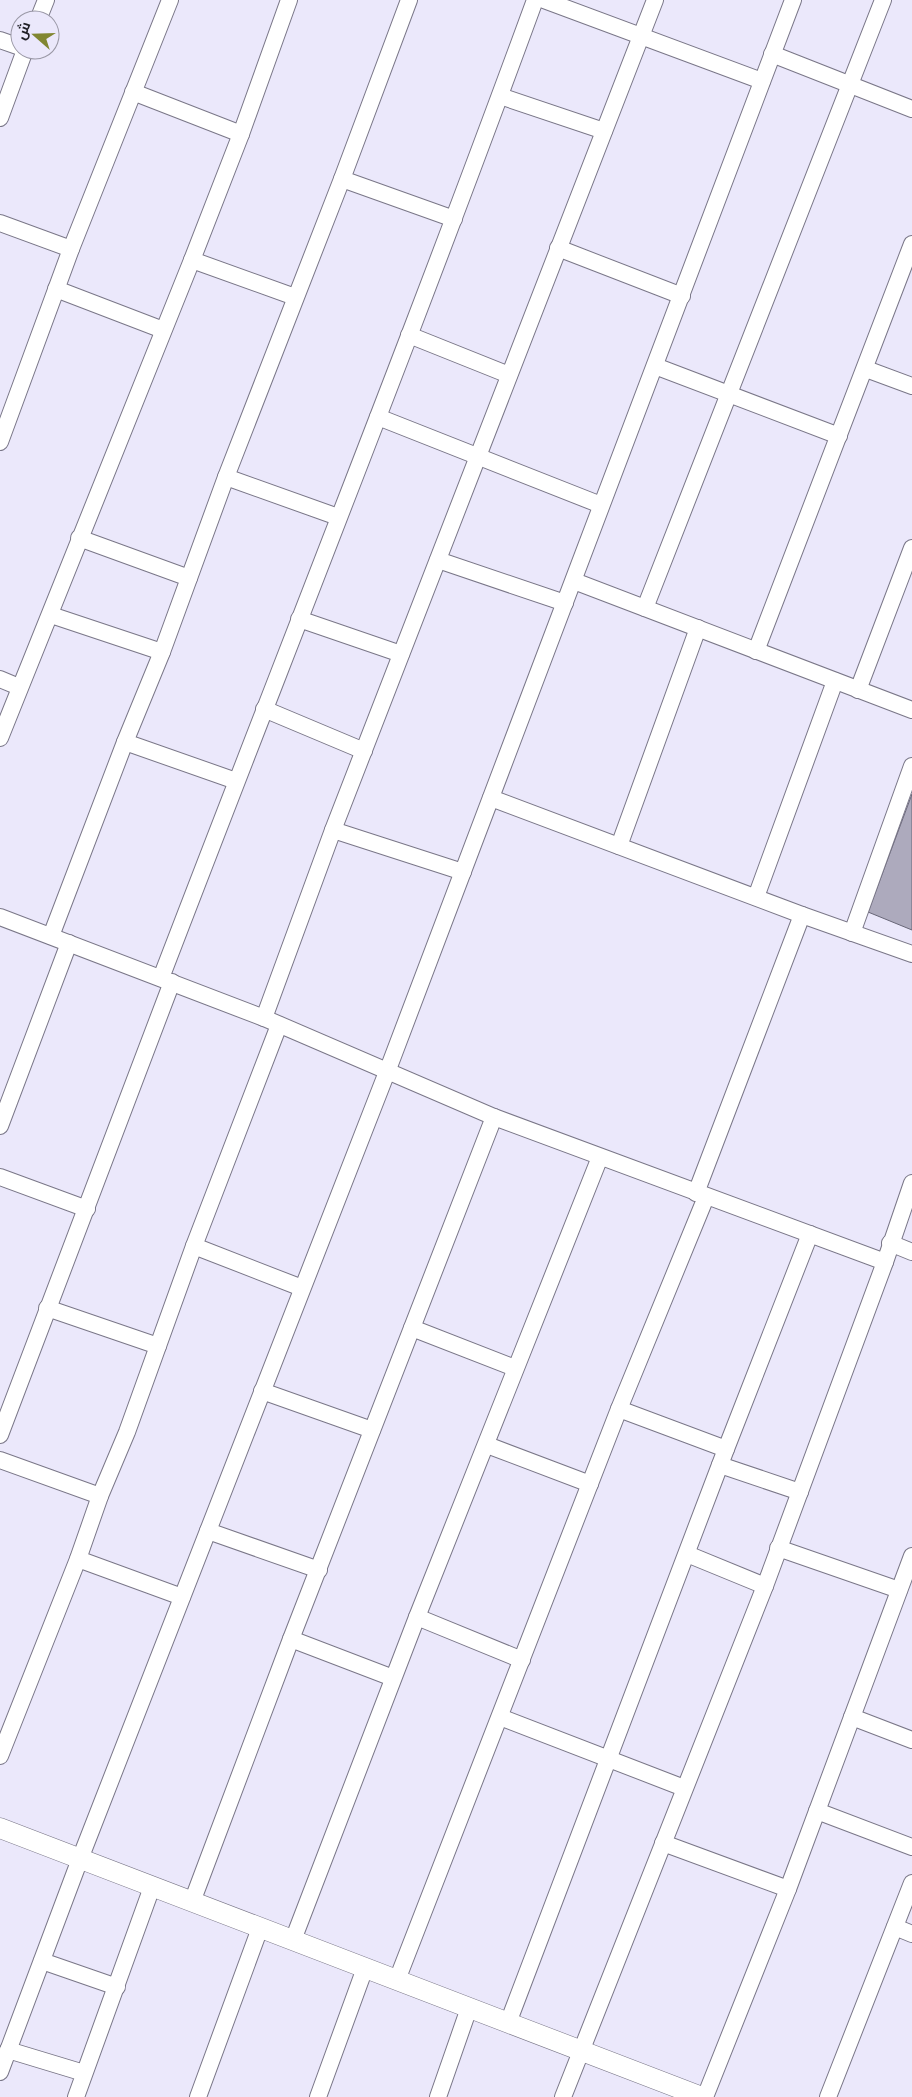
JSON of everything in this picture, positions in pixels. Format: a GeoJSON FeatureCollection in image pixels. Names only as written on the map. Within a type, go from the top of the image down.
{"type":"FeatureCollection","features":[{"type":"Feature","properties":{"kind":"street"},"geometry":{"type":"LineString","coordinates":[[0,442],[71,248],[170,0]]}},
{"type":"Feature","properties":{"kind":"street"},"geometry":{"type":"LineString","coordinates":[[0,738],[192,260],[290,0]]}},
{"type":"Feature","properties":{"kind":"street"},"geometry":{"type":"LineString","coordinates":[[51,936],[125,742],[162,652],[226,478],[342,179],[408,0]]}},
{"type":"Feature","properties":{"kind":"street"},"geometry":{"type":"LineString","coordinates":[[0,1435],[47,1308],[87,1209],[236,781],[454,219],[535,0]]}},
{"type":"Feature","properties":{"kind":"street"},"geometry":{"type":"LineString","coordinates":[[544,0],[762,81]]}},
{"type":"Feature","properties":{"kind":"street"},"geometry":{"type":"LineString","coordinates":[[264,1018],[333,830],[655,0]]}},
{"type":"Feature","properties":{"kind":"street"},"geometry":{"type":"LineString","coordinates":[[0,2072],[80,1859],[387,1072],[682,296],[792,0]]}},
{"type":"Feature","properties":{"kind":"street"},"geometry":{"type":"LineString","coordinates":[[645,608],[884,0]]}},
{"type":"Feature","properties":{"kind":"street"},"geometry":{"type":"LineString","coordinates":[[772,54],[912,109]]}},
{"type":"Feature","properties":{"kind":"street"},"geometry":{"type":"LineString","coordinates":[[0,118],[21,60]]}},
{"type":"Feature","properties":{"kind":"street"},"geometry":{"type":"LineString","coordinates":[[134,92],[241,134]]}},
{"type":"Feature","properties":{"kind":"street"},"geometry":{"type":"LineString","coordinates":[[500,96],[604,131]]}},
{"type":"Feature","properties":{"kind":"street"},"geometry":{"type":"LineString","coordinates":[[342,179],[454,219]]}},
{"type":"Feature","properties":{"kind":"street"},"geometry":{"type":"LineString","coordinates":[[0,223],[71,248]]}},
{"type":"Feature","properties":{"kind":"street"},"geometry":{"type":"LineString","coordinates":[[756,650],[866,369],[912,244]]}},
{"type":"Feature","properties":{"kind":"street"},"geometry":{"type":"LineString","coordinates":[[558,248],[682,296]]}},
{"type":"Feature","properties":{"kind":"street"},"geometry":{"type":"LineString","coordinates":[[192,260],[295,297]]}},
{"type":"Feature","properties":{"kind":"street"},"geometry":{"type":"LineString","coordinates":[[56,289],[163,330]]}},
{"type":"Feature","properties":{"kind":"street"},"geometry":{"type":"LineString","coordinates":[[409,334],[510,375]]}},
{"type":"Feature","properties":{"kind":"street"},"geometry":{"type":"LineString","coordinates":[[655,366],[839,436]]}},
{"type":"Feature","properties":{"kind":"street"},"geometry":{"type":"LineString","coordinates":[[866,369],[912,386]]}},
{"type":"Feature","properties":{"kind":"street"},"geometry":{"type":"LineString","coordinates":[[378,417],[601,505]]}},
{"type":"Feature","properties":{"kind":"street"},"geometry":{"type":"LineString","coordinates":[[226,478],[338,517]]}},
{"type":"Feature","properties":{"kind":"street"},"geometry":{"type":"LineString","coordinates":[[79,538],[189,578]]}},
{"type":"Feature","properties":{"kind":"street"},"geometry":{"type":"LineString","coordinates":[[858,690],[912,548]]}},
{"type":"Feature","properties":{"kind":"street"},"geometry":{"type":"LineString","coordinates":[[438,560],[566,603]]}},
{"type":"Feature","properties":{"kind":"street"},"geometry":{"type":"LineString","coordinates":[[574,581],[912,710]]}},
{"type":"Feature","properties":{"kind":"street"},"geometry":{"type":"LineString","coordinates":[[51,615],[162,652]]}},
{"type":"Feature","properties":{"kind":"street"},"geometry":{"type":"LineString","coordinates":[[299,618],[401,654]]}},
{"type":"Feature","properties":{"kind":"street"},"geometry":{"type":"LineString","coordinates":[[619,846],[698,628]]}},
{"type":"Feature","properties":{"kind":"street"},"geometry":{"type":"LineString","coordinates":[[0,679],[19,687]]}},
{"type":"Feature","properties":{"kind":"street"},"geometry":{"type":"LineString","coordinates":[[756,897],[835,681]]}},
{"type":"Feature","properties":{"kind":"street"},"geometry":{"type":"LineString","coordinates":[[264,709],[364,751]]}},
{"type":"Feature","properties":{"kind":"street"},"geometry":{"type":"LineString","coordinates":[[125,742],[236,781]]}},
{"type":"Feature","properties":{"kind":"street"},"geometry":{"type":"LineString","coordinates":[[852,933],[912,766]]}},
{"type":"Feature","properties":{"kind":"street"},"geometry":{"type":"LineString","coordinates":[[491,798],[802,915],[912,954]]}},
{"type":"Feature","properties":{"kind":"street"},"geometry":{"type":"LineString","coordinates":[[333,830],[463,872]]}},
{"type":"Feature","properties":{"kind":"street"},"geometry":{"type":"LineString","coordinates":[[397,1980],[620,1409],[701,1195],[802,915]]}},
{"type":"Feature","properties":{"kind":"street"},"geometry":{"type":"LineString","coordinates":[[0,917],[279,1024],[494,1117],[885,1262]]}},
{"type":"Feature","properties":{"kind":"street"},"geometry":{"type":"LineString","coordinates":[[0,1126],[69,943]]}},
{"type":"Feature","properties":{"kind":"street"},"geometry":{"type":"LineString","coordinates":[[0,1756],[78,1559],[100,1496],[127,1432],[194,1246],[279,1024]]}},
{"type":"Feature","properties":{"kind":"street"},"geometry":{"type":"LineString","coordinates":[[192,1902],[291,1639],[494,1117]]}},
{"type":"Feature","properties":{"kind":"street"},"geometry":{"type":"LineString","coordinates":[[293,1940],[393,1678],[600,1157]]}},
{"type":"Feature","properties":{"kind":"street"},"geometry":{"type":"LineString","coordinates":[[0,1177],[87,1209]]}},
{"type":"Feature","properties":{"kind":"street"},"geometry":{"type":"LineString","coordinates":[[563,2097],[765,1586],[885,1262],[912,1183]]}},
{"type":"Feature","properties":{"kind":"street"},"geometry":{"type":"LineString","coordinates":[[508,2023],[723,1457],[810,1234]]}},
{"type":"Feature","properties":{"kind":"street"},"geometry":{"type":"LineString","coordinates":[[890,1243],[912,1252]]}},
{"type":"Feature","properties":{"kind":"street"},"geometry":{"type":"LineString","coordinates":[[194,1246],[302,1288]]}},
{"type":"Feature","properties":{"kind":"street"},"geometry":{"type":"LineString","coordinates":[[47,1308],[158,1346]]}},
{"type":"Feature","properties":{"kind":"street"},"geometry":{"type":"LineString","coordinates":[[412,1328],[515,1368]]}},
{"type":"Feature","properties":{"kind":"street"},"geometry":{"type":"LineString","coordinates":[[262,1391],[372,1430]]}},
{"type":"Feature","properties":{"kind":"street"},"geometry":{"type":"LineString","coordinates":[[620,1409],[800,1492]]}},
{"type":"Feature","properties":{"kind":"street"},"geometry":{"type":"LineString","coordinates":[[487,1445],[590,1484]]}},
{"type":"Feature","properties":{"kind":"street"},"geometry":{"type":"LineString","coordinates":[[0,1460],[100,1496]]}},
{"type":"Feature","properties":{"kind":"street"},"geometry":{"type":"LineString","coordinates":[[208,1531],[319,1570]]}},
{"type":"Feature","properties":{"kind":"street"},"geometry":{"type":"LineString","coordinates":[[778,1548],[899,1590]]}},
{"type":"Feature","properties":{"kind":"street"},"geometry":{"type":"LineString","coordinates":[[686,1554],[765,1586]]}},
{"type":"Feature","properties":{"kind":"street"},"geometry":{"type":"LineString","coordinates":[[0,1828],[580,2051],[679,2093],[703,2097],[788,1889],[912,1556]]}},
{"type":"Feature","properties":{"kind":"street"},"geometry":{"type":"LineString","coordinates":[[78,1559],[182,1597]]}},
{"type":"Feature","properties":{"kind":"street"},"geometry":{"type":"LineString","coordinates":[[417,1617],[522,1660]]}},
{"type":"Feature","properties":{"kind":"street"},"geometry":{"type":"LineString","coordinates":[[291,1639],[393,1678]]}},
{"type":"Feature","properties":{"kind":"street"},"geometry":{"type":"LineString","coordinates":[[500,1717],[684,1788]]}},
{"type":"Feature","properties":{"kind":"street"},"geometry":{"type":"LineString","coordinates":[[852,1717],[912,1740]]}},
{"type":"Feature","properties":{"kind":"street"},"geometry":{"type":"LineString","coordinates":[[817,1811],[912,1847]]}},
{"type":"Feature","properties":{"kind":"street"},"geometry":{"type":"LineString","coordinates":[[663,1843],[788,1889]]}},
{"type":"Feature","properties":{"kind":"street"},"geometry":{"type":"LineString","coordinates":[[828,2097],[912,1883]]}},
{"type":"Feature","properties":{"kind":"street"},"geometry":{"type":"LineString","coordinates":[[76,2097],[152,1887]]}},
{"type":"Feature","properties":{"kind":"street"},"geometry":{"type":"LineString","coordinates":[[895,1927],[912,1934]]}},
{"type":"Feature","properties":{"kind":"street"},"geometry":{"type":"LineString","coordinates":[[198,2097],[260,1928]]}},
{"type":"Feature","properties":{"kind":"street"},"geometry":{"type":"LineString","coordinates":[[42,1961],[117,1987]]}},
{"type":"Feature","properties":{"kind":"street"},"geometry":{"type":"LineString","coordinates":[[318,2097],[365,1968]]}},
{"type":"Feature","properties":{"kind":"street"},"geometry":{"type":"LineString","coordinates":[[438,2097],[469,2008]]}},
{"type":"Feature","properties":{"kind":"street"},"geometry":{"type":"LineString","coordinates":[[8,2050],[84,2073]]}},
{"type":"Feature","properties":{"kind":"building"},"geometry":{"type":"Polygon","coordinates":[[[912,794],[912,930],[868,912],[912,794]]]}}]}
